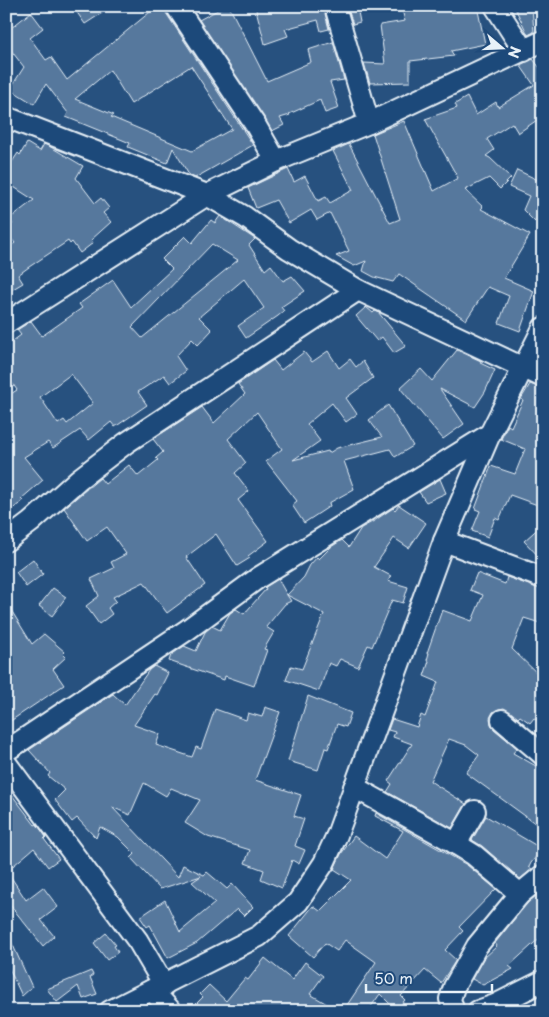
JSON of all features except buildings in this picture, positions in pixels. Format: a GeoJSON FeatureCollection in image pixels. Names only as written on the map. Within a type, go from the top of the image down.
{"type":"FeatureCollection","features":[{"type":"Feature","properties":{"kind":"street"},"geometry":{"type":"LineString","coordinates":[[176,6],[256,126],[276,161]]}},
{"type":"Feature","properties":{"kind":"street"},"geometry":{"type":"LineString","coordinates":[[335,6],[370,123]]}},
{"type":"Feature","properties":{"kind":"street"},"geometry":{"type":"LineString","coordinates":[[496,6],[524,51]]}},
{"type":"Feature","properties":{"kind":"street"},"geometry":{"type":"LineString","coordinates":[[6,323],[207,195],[276,161],[370,123],[543,41]]}},
{"type":"Feature","properties":{"kind":"street"},"geometry":{"type":"LineString","coordinates":[[6,117],[207,195],[245,217],[289,249],[358,290],[543,377]]}},
{"type":"Feature","properties":{"kind":"street"},"geometry":{"type":"LineString","coordinates":[[6,541],[31,522],[79,479],[126,443],[358,290]]}},
{"type":"Feature","properties":{"kind":"street"},"geometry":{"type":"LineString","coordinates":[[110,1011],[259,936],[298,902],[324,863],[338,835],[444,541],[490,434],[543,328]]}},
{"type":"Feature","properties":{"kind":"street"},"geometry":{"type":"LineString","coordinates":[[6,751],[187,630],[258,578],[490,434]]}},
{"type":"Feature","properties":{"kind":"street"},"geometry":{"type":"LineString","coordinates":[[444,541],[543,578]]}},
{"type":"Feature","properties":{"kind":"street"},"geometry":{"type":"LineString","coordinates":[[502,720],[543,755]]}},
{"type":"Feature","properties":{"kind":"street"},"geometry":{"type":"LineString","coordinates":[[6,763],[138,941],[158,987],[171,1011]]}},
{"type":"Feature","properties":{"kind":"street"},"geometry":{"type":"LineString","coordinates":[[354,787],[474,855],[520,894]]}},
{"type":"Feature","properties":{"kind":"street"},"geometry":{"type":"LineString","coordinates":[[456,844],[475,810]]}},
{"type":"Feature","properties":{"kind":"street"},"geometry":{"type":"LineString","coordinates":[[454,1010],[450,999],[454,987],[477,946],[520,894],[543,875]]}},
{"type":"Feature","properties":{"kind":"street"},"geometry":{"type":"LineString","coordinates":[[478,1011],[495,1005],[543,981]]}}]}
